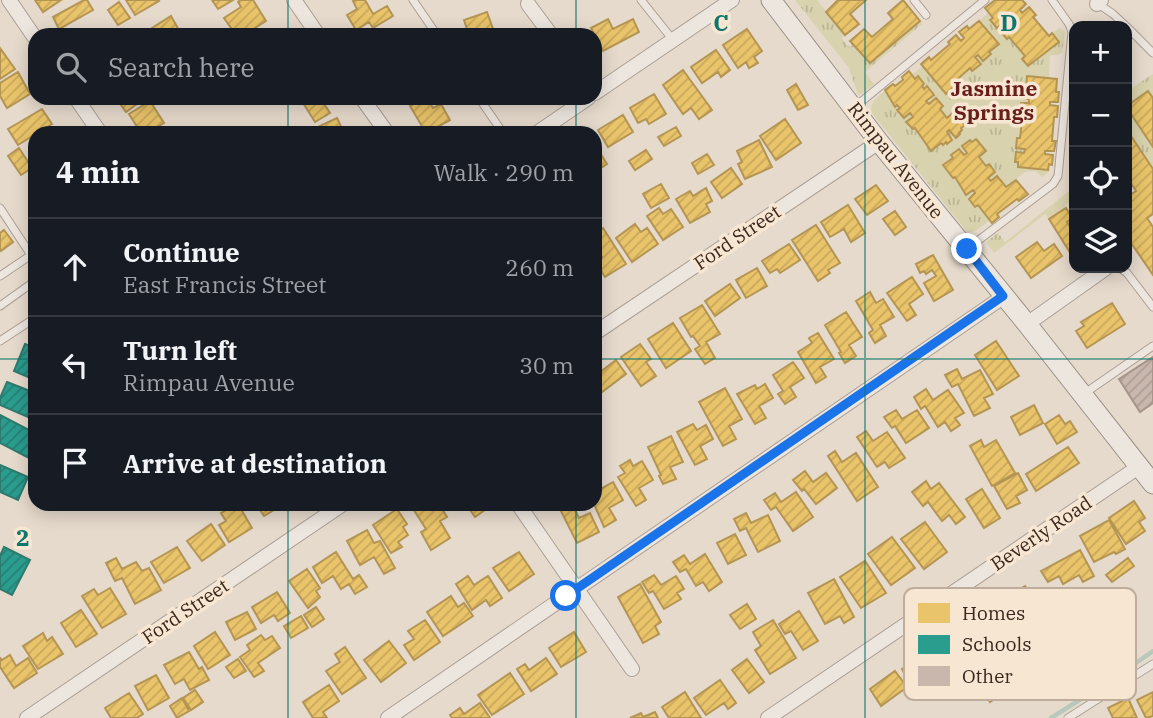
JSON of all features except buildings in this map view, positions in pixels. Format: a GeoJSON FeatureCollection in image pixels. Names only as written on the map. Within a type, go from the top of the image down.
{"type":"FeatureCollection","features":[{"type":"Feature","properties":{"kind":"main road","name":"Rimpau Avenue"},"geometry":{"type":"LineString","coordinates":[[771,0],[879,142],[1153,484]]}},
{"type":"Feature","properties":{"kind":"street"},"geometry":{"type":"LineString","coordinates":[[9,0],[28,28]]}},
{"type":"Feature","properties":{"kind":"street"},"geometry":{"type":"LineString","coordinates":[[294,0],[313,28]]}},
{"type":"Feature","properties":{"kind":"street"},"geometry":{"type":"LineString","coordinates":[[602,88],[732,0]]}},
{"type":"Feature","properties":{"kind":"street"},"geometry":{"type":"LineString","coordinates":[[528,4],[546,28]]}},
{"type":"Feature","properties":{"kind":"street"},"geometry":{"type":"LineString","coordinates":[[81,105],[95,126]]}},
{"type":"Feature","properties":{"kind":"street"},"geometry":{"type":"LineString","coordinates":[[367,105],[382,126]]}},
{"type":"Feature","properties":{"kind":"street"},"geometry":{"type":"LineString","coordinates":[[547,126],[578,105]]}},
{"type":"Feature","properties":{"kind":"street","name":"Ford Street"},"geometry":{"type":"LineString","coordinates":[[602,328],[879,142]]}},
{"type":"Feature","properties":{"kind":"street"},"geometry":{"type":"LineString","coordinates":[[1027,324],[1099,273]]}},
{"type":"Feature","properties":{"kind":"street"},"geometry":{"type":"LineString","coordinates":[[388,718],[1003,296]]}},
{"type":"Feature","properties":{"kind":"street","name":"Beverly Road"},"geometry":{"type":"LineString","coordinates":[[960,588],[1140,466]]}},
{"type":"Feature","properties":{"kind":"street","name":"Ford Street"},"geometry":{"type":"LineString","coordinates":[[27,718],[333,511]]}},
{"type":"Feature","properties":{"kind":"street"},"geometry":{"type":"LineString","coordinates":[[523,511],[632,669]]}},
{"type":"Feature","properties":{"kind":"street","name":"Beverly Road"},"geometry":{"type":"LineString","coordinates":[[768,718],[904,626]]}},
{"type":"Feature","properties":{"kind":"lane"},"geometry":{"type":"LineString","coordinates":[[413,0],[432,28]]}},
{"type":"Feature","properties":{"kind":"lane"},"geometry":{"type":"LineString","coordinates":[[641,0],[673,40]]}},
{"type":"Feature","properties":{"kind":"lane"},"geometry":{"type":"LineString","coordinates":[[914,0],[926,15]]}},
{"type":"Feature","properties":{"kind":"lane"},"geometry":{"type":"LineString","coordinates":[[854,108],[985,0]]}},
{"type":"Feature","properties":{"kind":"lane"},"geometry":{"type":"LineString","coordinates":[[967,249],[1053,184],[1058,176],[1072,32],[1052,0]]}},
{"type":"Feature","properties":{"kind":"lane"},"geometry":{"type":"LineString","coordinates":[[1097,1],[1120,21]]}},
{"type":"Feature","properties":{"kind":"lane"},"geometry":{"type":"LineString","coordinates":[[1132,33],[1153,53]]}},
{"type":"Feature","properties":{"kind":"lane"},"geometry":{"type":"LineString","coordinates":[[484,105],[498,126]]}},
{"type":"Feature","properties":{"kind":"lane"},"geometry":{"type":"LineString","coordinates":[[0,208],[28,250]]}},
{"type":"Feature","properties":{"kind":"lane"},"geometry":{"type":"LineString","coordinates":[[0,276],[28,257]]}},
{"type":"Feature","properties":{"kind":"lane"},"geometry":{"type":"LineString","coordinates":[[1127,273],[1153,307]]}},
{"type":"Feature","properties":{"kind":"lane"},"geometry":{"type":"LineString","coordinates":[[0,306],[28,286]]}},
{"type":"Feature","properties":{"kind":"lane"},"geometry":{"type":"LineString","coordinates":[[0,341],[28,323]]}},
{"type":"Feature","properties":{"kind":"lane"},"geometry":{"type":"LineString","coordinates":[[1083,394],[1153,346]]}},
{"type":"Feature","properties":{"kind":"lane"},"geometry":{"type":"LineString","coordinates":[[1136,675],[1153,664]]}},
{"type":"Feature","properties":{"kind":"lane"},"geometry":{"type":"LineString","coordinates":[[1068,718],[1096,700]]}},
{"type":"Feature","properties":{"kind":"green space"},"geometry":{"type":"Polygon","coordinates":[[[795,0],[817,0],[845,35],[842,39],[849,47],[852,44],[870,63],[920,21],[922,24],[865,72],[874,84],[858,95],[849,68],[795,0]]]}},
{"type":"Feature","properties":{"kind":"green space"},"geometry":{"type":"Polygon","coordinates":[[[989,12],[993,18],[991,21],[997,28],[1003,23],[1006,26],[1000,31],[1006,39],[1009,37],[1025,56],[1022,59],[1028,66],[1058,42],[1052,33],[1060,28],[1065,32],[1062,52],[1050,55],[1049,78],[1027,76],[1026,89],[1022,89],[1021,98],[1029,99],[1029,103],[1021,103],[1020,113],[1023,113],[1016,148],[1025,149],[1024,153],[1016,152],[1015,161],[1018,162],[1018,167],[1051,170],[1042,177],[1035,171],[1025,172],[1006,187],[998,176],[991,181],[988,178],[995,172],[979,157],[976,139],[962,146],[967,153],[964,155],[959,149],[951,155],[953,158],[943,165],[962,186],[960,188],[966,195],[973,190],[975,193],[969,199],[975,206],[978,205],[990,220],[968,233],[871,112],[871,108],[885,90],[895,106],[900,108],[898,111],[903,118],[910,113],[913,117],[907,122],[915,128],[931,150],[952,140],[947,132],[949,130],[956,137],[964,125],[954,112],[947,118],[940,109],[943,106],[936,98],[929,104],[926,101],[934,94],[928,86],[924,89],[924,83],[918,77],[915,79],[912,74],[923,66],[946,93],[970,68],[972,71],[975,57],[978,55],[983,61],[998,44],[979,21],[989,12]]]}},
{"type":"Feature","properties":{"kind":"green space"},"geometry":{"type":"Polygon","coordinates":[[[1153,74],[1153,98],[1148,92],[1132,103],[1132,88],[1153,74]]]}},
{"type":"Feature","properties":{"kind":"green space"},"geometry":{"type":"Polygon","coordinates":[[[1132,116],[1153,147],[1153,169],[1132,138],[1132,116]]]}},
{"type":"Feature","properties":{"kind":"green space"},"geometry":{"type":"Polygon","coordinates":[[[1069,191],[1066,208],[1049,219],[1045,214],[994,253],[986,242],[998,233],[1005,242],[1069,191]]]}},
{"type":"Feature","properties":{"kind":"waterway"},"geometry":{"type":"LineString","coordinates":[[1136,663],[1153,651]]}},
{"type":"Feature","properties":{"kind":"waterway"},"geometry":{"type":"LineString","coordinates":[[1051,718],[1079,700]]}},
{"type":"Feature","properties":{"kind":"district","name":"Jasmine Springs"},"geometry":{"type":"Point","coordinates":[994,101]}},
{"type":"Feature","properties":{"kind":"route"},"geometry":{"type":"LineString","coordinates":[[566,596],[1003,296],[967,249]]}}]}
